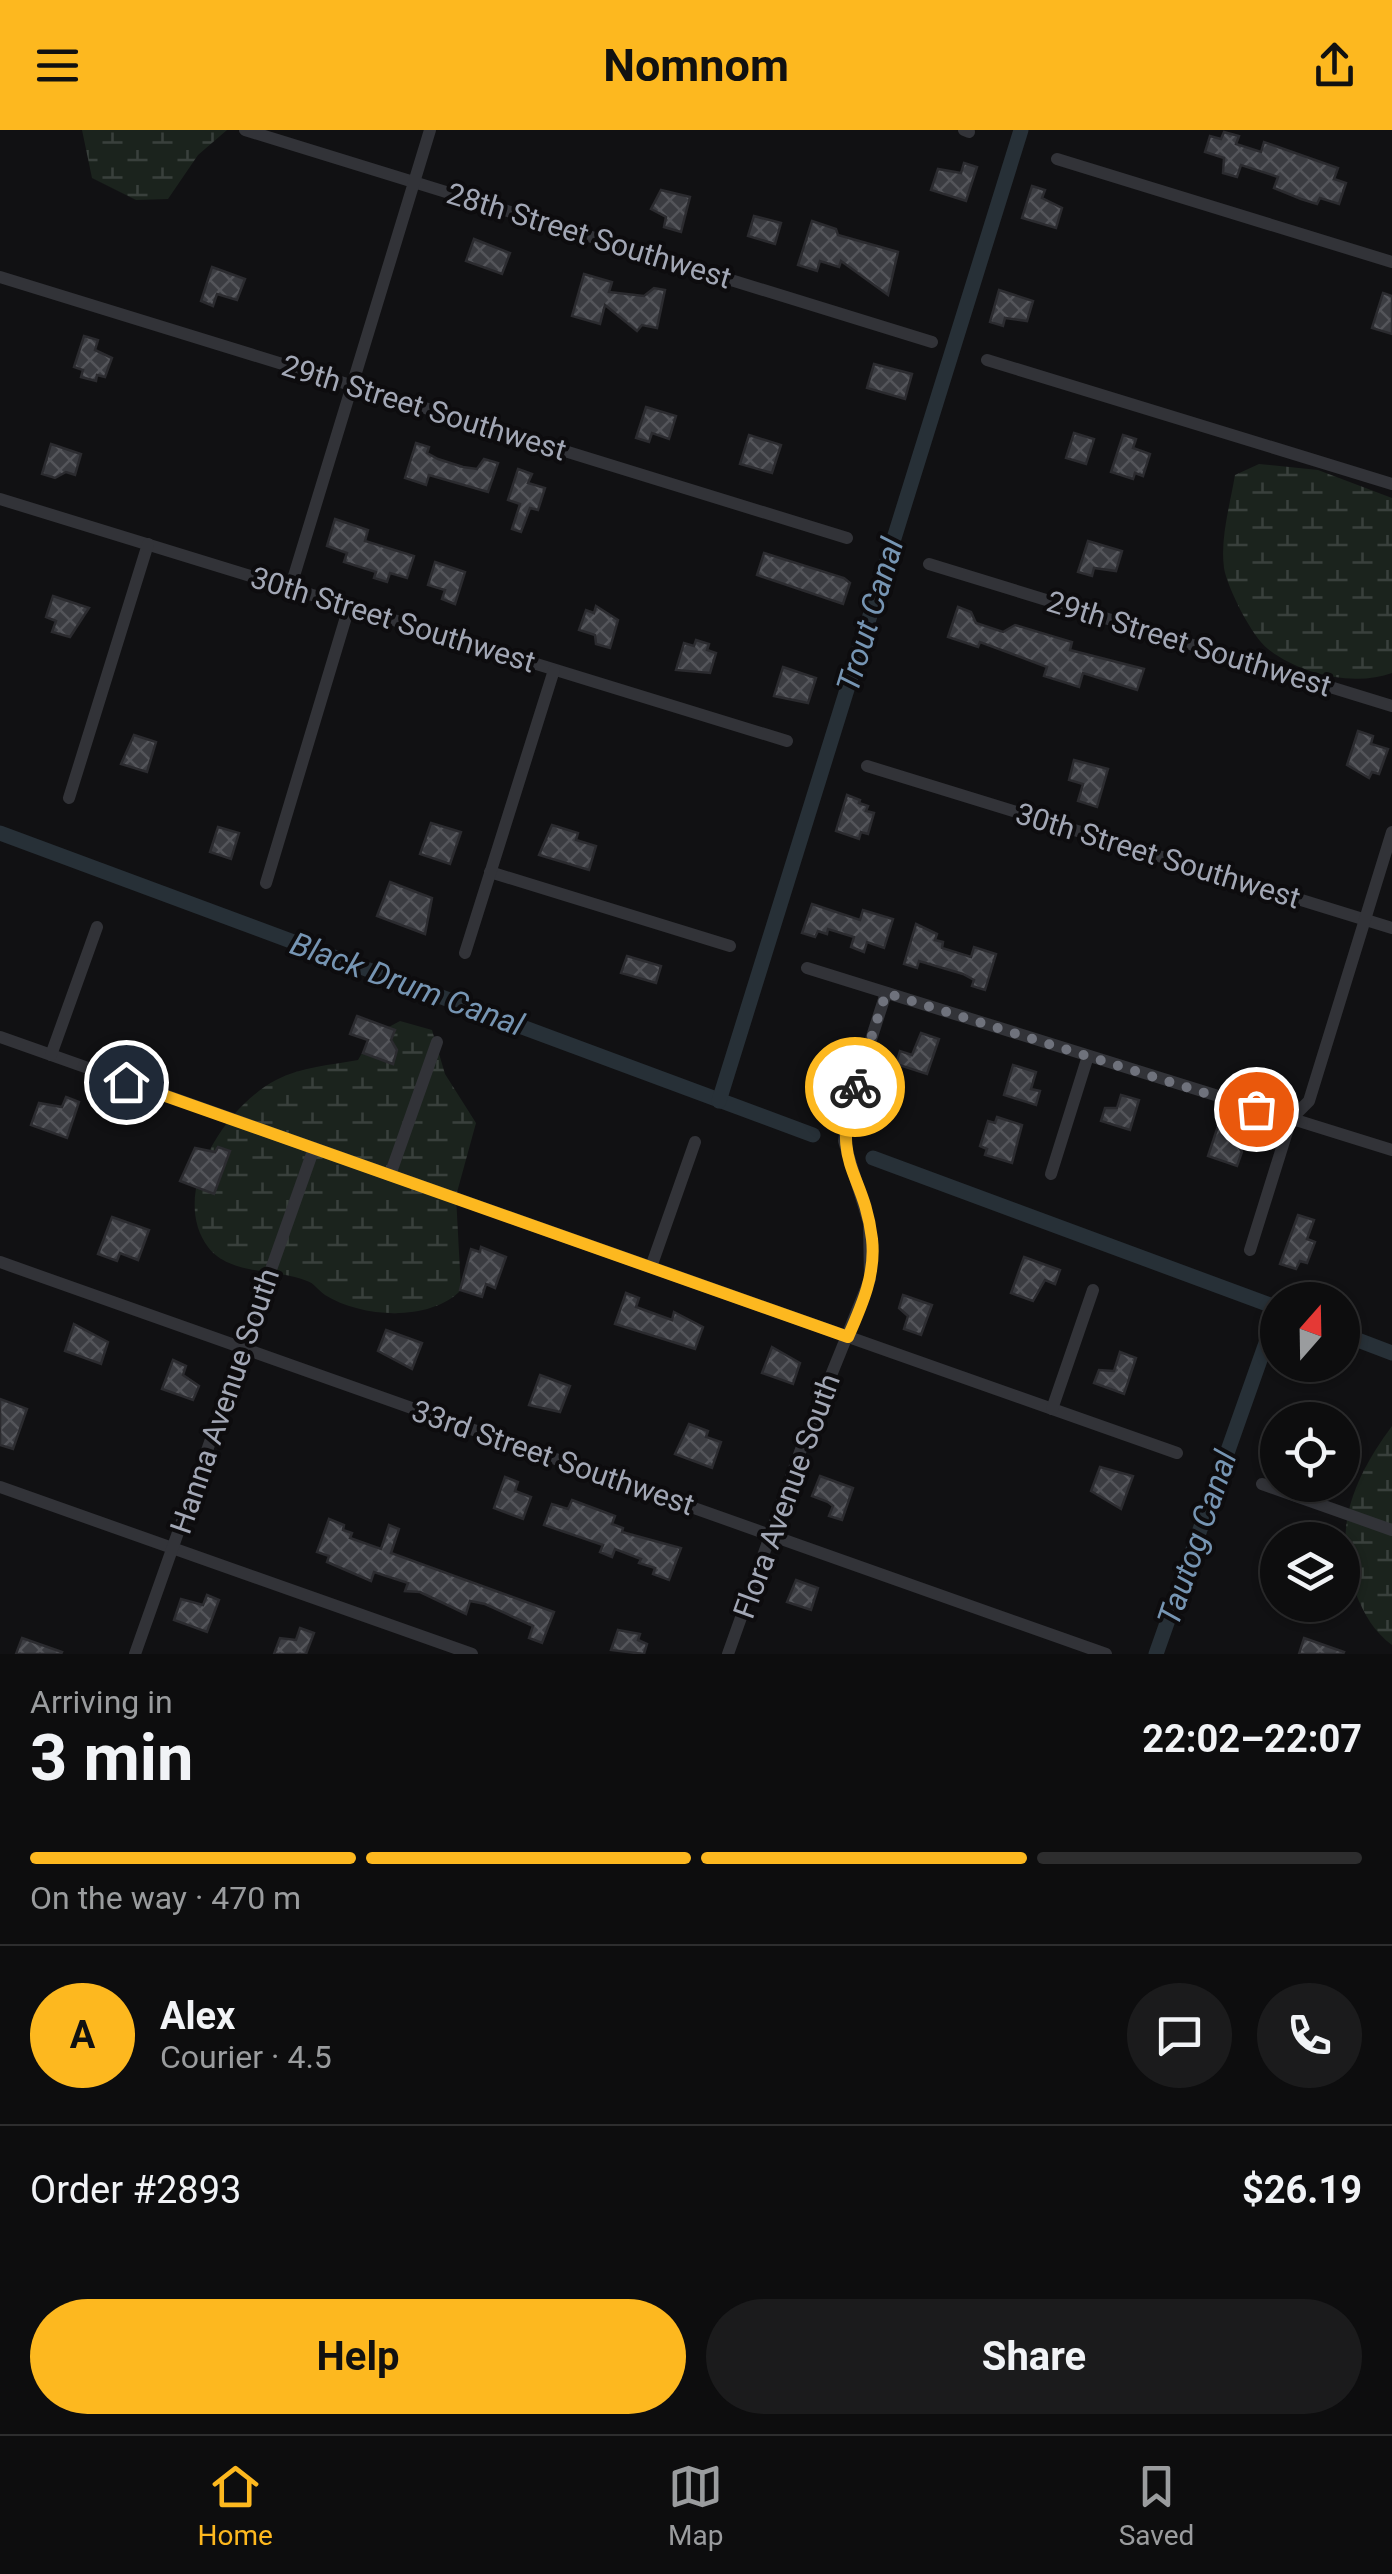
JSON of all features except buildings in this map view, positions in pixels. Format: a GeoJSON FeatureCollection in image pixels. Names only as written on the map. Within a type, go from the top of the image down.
{"type":"FeatureCollection","features":[{"type":"Feature","properties":{"kind":"street","name":"28th Street Southwest"},"geometry":{"type":"LineString","coordinates":[[245,130],[932,342]]}},
{"type":"Feature","properties":{"kind":"street"},"geometry":{"type":"LineString","coordinates":[[290,588],[430,130]]}},
{"type":"Feature","properties":{"kind":"street"},"geometry":{"type":"LineString","coordinates":[[1058,159],[1392,262]]}},
{"type":"Feature","properties":{"kind":"street","name":"29th Street Southwest"},"geometry":{"type":"LineString","coordinates":[[0,277],[848,538]]}},
{"type":"Feature","properties":{"kind":"street"},"geometry":{"type":"LineString","coordinates":[[987,360],[1392,484]]}},
{"type":"Feature","properties":{"kind":"street","name":"30th Street Southwest"},"geometry":{"type":"LineString","coordinates":[[0,499],[787,741]]}},
{"type":"Feature","properties":{"kind":"street"},"geometry":{"type":"LineString","coordinates":[[69,798],[148,544]]}},
{"type":"Feature","properties":{"kind":"street","name":"29th Street Southwest"},"geometry":{"type":"LineString","coordinates":[[930,564],[1392,706]]}},
{"type":"Feature","properties":{"kind":"street"},"geometry":{"type":"LineString","coordinates":[[266,883],[349,606]]}},
{"type":"Feature","properties":{"kind":"street"},"geometry":{"type":"LineString","coordinates":[[465,953],[554,670]]}},
{"type":"Feature","properties":{"kind":"street","name":"30th Street Southwest"},"geometry":{"type":"LineString","coordinates":[[867,766],[1392,928]]}},
{"type":"Feature","properties":{"kind":"street"},"geometry":{"type":"LineString","coordinates":[[1250,1250],[1291,1120],[1308,1101],[1392,832]]}},
{"type":"Feature","properties":{"kind":"street"},"geometry":{"type":"LineString","coordinates":[[490,872],[730,946]]}},
{"type":"Feature","properties":{"kind":"street"},"geometry":{"type":"LineString","coordinates":[[51,1055],[98,927]]}},
{"type":"Feature","properties":{"kind":"street"},"geometry":{"type":"LineString","coordinates":[[807,968],[1392,1150]]}},
{"type":"Feature","properties":{"kind":"street","name":"Flora Avenue South"},"geometry":{"type":"LineString","coordinates":[[728,1654],[770,1535],[866,1294],[872,1260],[869,1223],[845,1157],[845,1126],[886,993]]}},
{"type":"Feature","properties":{"kind":"street"},"geometry":{"type":"LineString","coordinates":[[0,1037],[1177,1454]]}},
{"type":"Feature","properties":{"kind":"street"},"geometry":{"type":"LineString","coordinates":[[390,1175],[437,1042]]}},
{"type":"Feature","properties":{"kind":"street"},"geometry":{"type":"LineString","coordinates":[[1051,1174],[1088,1056]]}},
{"type":"Feature","properties":{"kind":"street"},"geometry":{"type":"LineString","coordinates":[[651,1267],[695,1142]]}},
{"type":"Feature","properties":{"kind":"street","name":"Hanna Avenue South"},"geometry":{"type":"LineString","coordinates":[[135,1654],[314,1148]]}},
{"type":"Feature","properties":{"kind":"street","name":"33rd Street Southwest"},"geometry":{"type":"LineString","coordinates":[[0,1262],[1106,1654]]}},
{"type":"Feature","properties":{"kind":"street"},"geometry":{"type":"LineString","coordinates":[[1052,1409],[1093,1290]]}},
{"type":"Feature","properties":{"kind":"street"},"geometry":{"type":"LineString","coordinates":[[0,1487],[472,1654]]}},
{"type":"Feature","properties":{"kind":"street"},"geometry":{"type":"LineString","coordinates":[[1313,1502],[1392,1530]]}},
{"type":"Feature","properties":{"kind":"green space"},"geometry":{"type":"Polygon","coordinates":[[[82,130],[227,130],[198,155],[168,199],[136,200],[92,178],[82,130]]]}},
{"type":"Feature","properties":{"kind":"green space"},"geometry":{"type":"Polygon","coordinates":[[[1259,464],[1318,470],[1392,498],[1392,673],[1361,679],[1311,671],[1268,649],[1248,623],[1226,576],[1223,545],[1235,475],[1259,464]]]}},
{"type":"Feature","properties":{"kind":"green space"},"geometry":{"type":"Polygon","coordinates":[[[400,1021],[432,1030],[445,1074],[476,1123],[456,1196],[461,1290],[432,1308],[376,1312],[340,1303],[307,1281],[241,1267],[217,1256],[197,1225],[195,1202],[208,1153],[222,1130],[257,1092],[276,1080],[306,1069],[358,1060],[372,1036],[400,1021]]]}},
{"type":"Feature","properties":{"kind":"green space"},"geometry":{"type":"Polygon","coordinates":[[[1392,1426],[1392,1645],[1360,1604],[1360,1522],[1347,1522],[1351,1502],[1360,1502],[1360,1479],[1392,1426]]]}},
{"type":"Feature","properties":{"kind":"waterway","name":"Trout Canal"},"geometry":{"type":"LineString","coordinates":[[719,1101],[1021,130]]}},
{"type":"Feature","properties":{"kind":"waterway","name":"Black Drum Canal"},"geometry":{"type":"LineString","coordinates":[[0,833],[813,1135]]}},
{"type":"Feature","properties":{"kind":"waterway","name":"Black Drum Canal"},"geometry":{"type":"LineString","coordinates":[[873,1158],[1260,1301]]}},
{"type":"Feature","properties":{"kind":"waterway","name":"Black Drum Canal"},"geometry":{"type":"LineString","coordinates":[[1360,1341],[1392,1353]]}},
{"type":"Feature","properties":{"kind":"waterway","name":"Tautog Canal"},"geometry":{"type":"LineString","coordinates":[[1156,1654],[1260,1360]]}},
{"type":"Feature","properties":{"kind":"way so far"},"geometry":{"type":"LineString","coordinates":[[855,1087],[886,993],[1256,1109]]}},
{"type":"Feature","properties":{"kind":"route"},"geometry":{"type":"LineString","coordinates":[[126,1082],[848,1337],[866,1294],[872,1260],[869,1223],[845,1157],[845,1126],[855,1087]]}}]}
